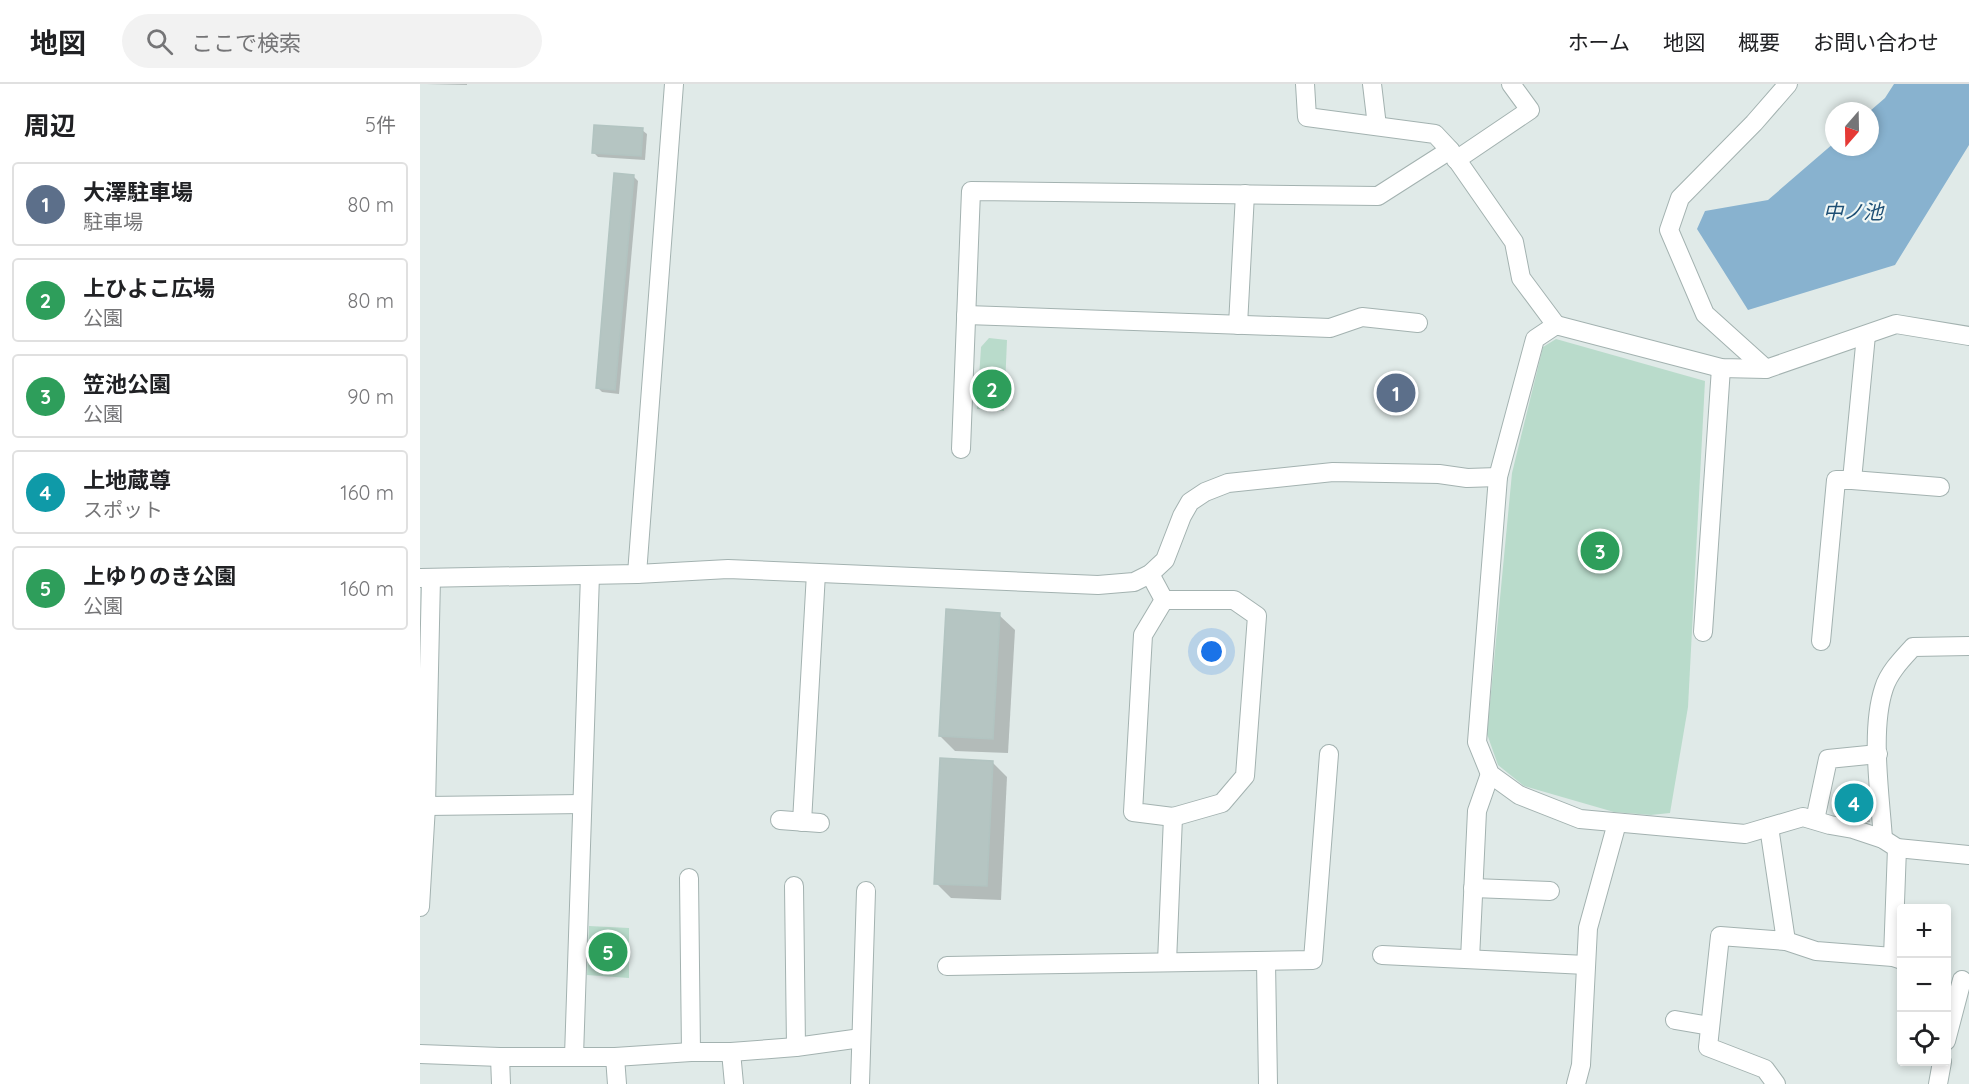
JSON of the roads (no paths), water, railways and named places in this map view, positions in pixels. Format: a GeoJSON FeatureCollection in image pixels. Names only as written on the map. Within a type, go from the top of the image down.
{"type":"FeatureCollection","features":[{"type":"Feature","properties":{"kind":"street"},"geometry":{"type":"LineString","coordinates":[[637,574],[674,84]]}},
{"type":"Feature","properties":{"kind":"street"},"geometry":{"type":"LineString","coordinates":[[1305,84],[1307,117],[1435,134],[1453,155],[1514,242],[1521,278],[1556,325],[1721,368],[1766,369],[1896,324],[1969,336]]}},
{"type":"Feature","properties":{"kind":"street"},"geometry":{"type":"LineString","coordinates":[[1372,84],[1377,126]]}},
{"type":"Feature","properties":{"kind":"street"},"geometry":{"type":"LineString","coordinates":[[961,449],[971,191],[1377,196],[1530,110],[1511,84]]}},
{"type":"Feature","properties":{"kind":"street"},"geometry":{"type":"LineString","coordinates":[[1766,369],[1706,314],[1669,230],[1680,198],[1754,123],[1782,86]]}},
{"type":"Feature","properties":{"kind":"street"},"geometry":{"type":"LineString","coordinates":[[1238,325],[1245,194]]}},
{"type":"Feature","properties":{"kind":"street"},"geometry":{"type":"LineString","coordinates":[[966,315],[1330,328],[1362,317],[1418,322]]}},
{"type":"Feature","properties":{"kind":"street"},"geometry":{"type":"LineString","coordinates":[[1556,325],[1535,339],[1498,477],[1477,742],[1490,774],[1519,795],[1580,819],[1745,834],[1803,817],[1853,829],[1890,844],[1969,855]]}},
{"type":"Feature","properties":{"kind":"street"},"geometry":{"type":"LineString","coordinates":[[1852,480],[1866,335]]}},
{"type":"Feature","properties":{"kind":"street"},"geometry":{"type":"LineString","coordinates":[[1703,632],[1721,368]]}},
{"type":"Feature","properties":{"kind":"street"},"geometry":{"type":"LineString","coordinates":[[420,907],[426,806],[426,578],[637,574],[728,569],[1098,585],[1134,582],[1150,574],[1165,560],[1182,516],[1190,502],[1204,492],[1228,483],[1333,472],[1439,474],[1467,478],[1498,477]]}},
{"type":"Feature","properties":{"kind":"street"},"geometry":{"type":"LineString","coordinates":[[1821,641],[1836,480],[1941,487]]}},
{"type":"Feature","properties":{"kind":"street"},"geometry":{"type":"LineString","coordinates":[[780,820],[811,822],[816,573]]}},
{"type":"Feature","properties":{"kind":"street"},"geometry":{"type":"LineString","coordinates":[[1150,574],[1164,600]]}},
{"type":"Feature","properties":{"kind":"street"},"geometry":{"type":"LineString","coordinates":[[574,1056],[591,575]]}},
{"type":"Feature","properties":{"kind":"street"},"geometry":{"type":"LineString","coordinates":[[1164,600],[1234,600],[1257,616],[1245,776],[1222,803],[1173,817],[1133,812],[1143,634],[1164,600]]}},
{"type":"Feature","properties":{"kind":"street"},"geometry":{"type":"LineString","coordinates":[[1776,1084],[1765,1069],[1708,1047],[1720,936],[1786,941],[1816,951],[1897,958],[1890,844],[1876,721],[1884,686],[1913,646],[1969,646]]}},
{"type":"Feature","properties":{"kind":"street"},"geometry":{"type":"LineString","coordinates":[[947,966],[1313,960],[1329,754]]}},
{"type":"Feature","properties":{"kind":"street"},"geometry":{"type":"LineString","coordinates":[[1815,820],[1828,759],[1878,754]]}},
{"type":"Feature","properties":{"kind":"street"},"geometry":{"type":"LineString","coordinates":[[1470,959],[1477,811],[1490,774]]}},
{"type":"Feature","properties":{"kind":"street"},"geometry":{"type":"LineString","coordinates":[[426,806],[582,804]]}},
{"type":"Feature","properties":{"kind":"street"},"geometry":{"type":"LineString","coordinates":[[1167,962],[1173,817]]}},
{"type":"Feature","properties":{"kind":"street"},"geometry":{"type":"LineString","coordinates":[[1576,1084],[1581,1065],[1578,964],[1617,823]]}},
{"type":"Feature","properties":{"kind":"street"},"geometry":{"type":"LineString","coordinates":[[1768,827],[1786,941]]}},
{"type":"Feature","properties":{"kind":"street"},"geometry":{"type":"LineString","coordinates":[[689,878],[691,1052]]}},
{"type":"Feature","properties":{"kind":"street"},"geometry":{"type":"LineString","coordinates":[[794,886],[796,1047]]}},
{"type":"Feature","properties":{"kind":"street"},"geometry":{"type":"LineString","coordinates":[[1473,888],[1550,891]]}},
{"type":"Feature","properties":{"kind":"street"},"geometry":{"type":"LineString","coordinates":[[860,1084],[866,891]]}},
{"type":"Feature","properties":{"kind":"street"},"geometry":{"type":"LineString","coordinates":[[1382,955],[1578,964]]}},
{"type":"Feature","properties":{"kind":"street"},"geometry":{"type":"LineString","coordinates":[[1266,962],[1268,1084]]}},
{"type":"Feature","properties":{"kind":"street"},"geometry":{"type":"LineString","coordinates":[[1951,1020],[1959,979]]}},
{"type":"Feature","properties":{"kind":"street"},"geometry":{"type":"LineString","coordinates":[[1675,1020],[1710,1026]]}},
{"type":"Feature","properties":{"kind":"street"},"geometry":{"type":"LineString","coordinates":[[420,1053],[500,1057],[615,1057],[691,1052],[731,1053],[861,1038]]}},
{"type":"Feature","properties":{"kind":"street"},"geometry":{"type":"LineString","coordinates":[[731,1053],[734,1084]]}},
{"type":"Feature","properties":{"kind":"street"},"geometry":{"type":"LineString","coordinates":[[500,1057],[501,1084]]}},
{"type":"Feature","properties":{"kind":"street"},"geometry":{"type":"LineString","coordinates":[[615,1057],[617,1084]]}},
{"type":"Feature","properties":{"kind":"street"},"geometry":{"type":"LineString","coordinates":[[1938,1084],[1941,1066]]}},
{"type":"Feature","properties":{"kind":"water","name":"中ノ池"},"geometry":{"type":"Polygon","coordinates":[[[1894,84],[1969,84],[1969,145],[1895,265],[1748,310],[1697,229],[1705,211],[1768,200],[1825,151],[1825,156],[1879,156],[1879,103],[1894,84]]]}},
{"type":"Feature","properties":{"kind":"place","name":"上ひよこ広場"},"geometry":{"type":"Point","coordinates":[992,389]}},
{"type":"Feature","properties":{"kind":"place","name":"大澤駐車場"},"geometry":{"type":"Point","coordinates":[1396,393]}},
{"type":"Feature","properties":{"kind":"place","name":"笠池公園"},"geometry":{"type":"Point","coordinates":[1600,551]}},
{"type":"Feature","properties":{"kind":"place","name":"上地蔵尊"},"geometry":{"type":"Point","coordinates":[1854,803]}},
{"type":"Feature","properties":{"kind":"place","name":"上ゆりのき公園"},"geometry":{"type":"Point","coordinates":[608,952]}}]}
